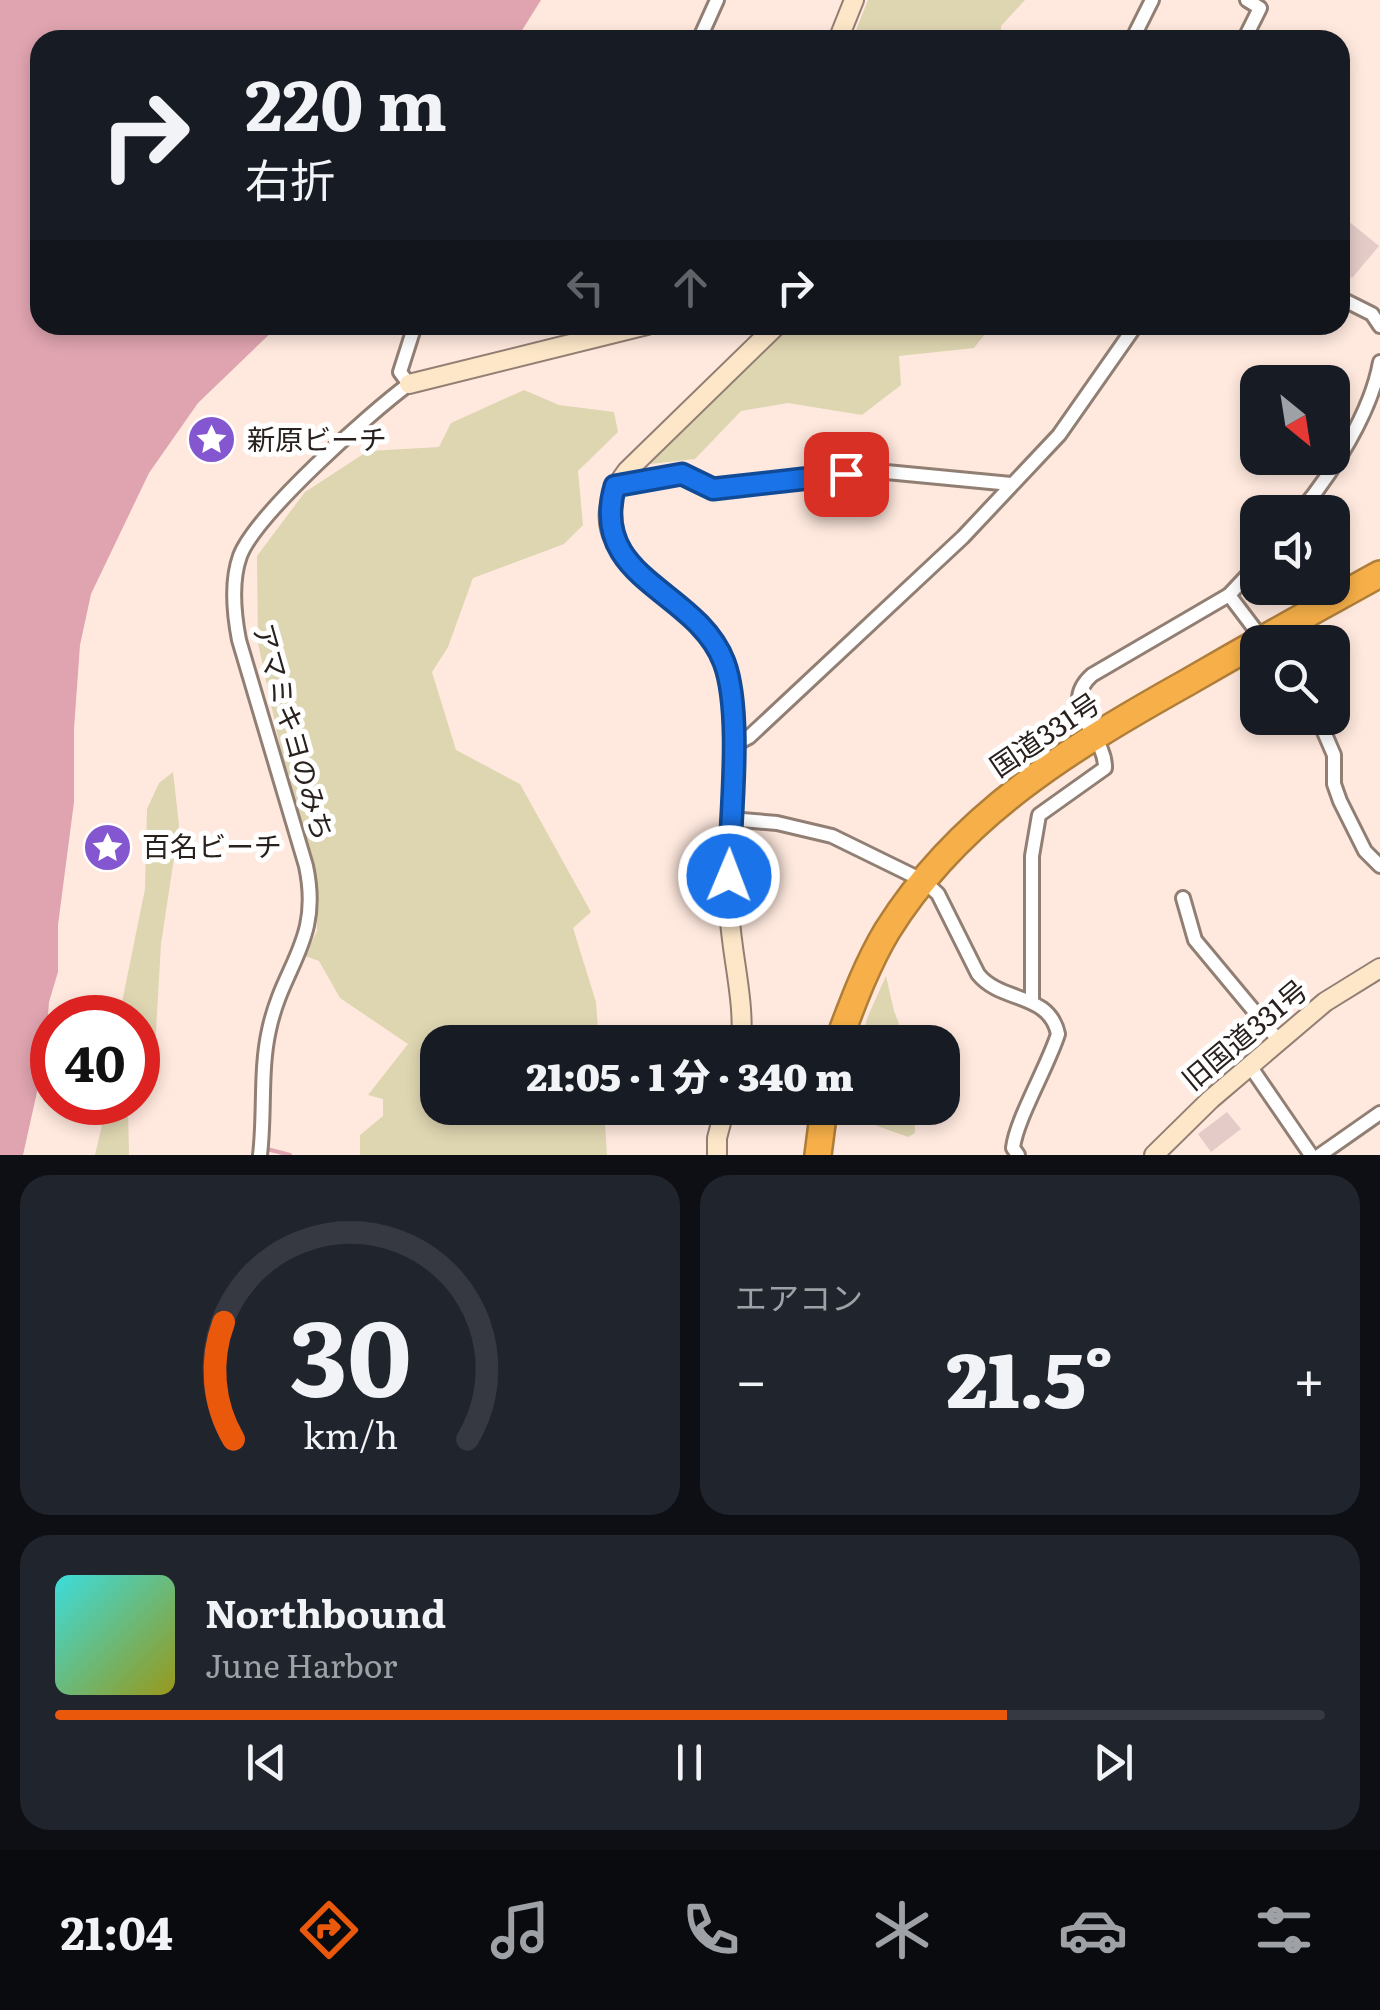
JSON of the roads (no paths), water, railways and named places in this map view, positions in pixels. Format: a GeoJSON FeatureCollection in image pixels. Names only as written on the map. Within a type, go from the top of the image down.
{"type":"FeatureCollection","features":[{"type":"Feature","properties":{"kind":"highway","name":"国道331号"},"geometry":{"type":"LineString","coordinates":[[1292,625],[1380,574]]}},
{"type":"Feature","properties":{"kind":"highway","name":"国道331号"},"geometry":{"type":"LineString","coordinates":[[845,1025],[887,932],[946,854],[992,810],[1093,736],[1240,654]]}},
{"type":"Feature","properties":{"kind":"highway"},"geometry":{"type":"LineString","coordinates":[[818,1155],[822,1125]]}},
{"type":"Feature","properties":{"kind":"street"},"geometry":{"type":"LineString","coordinates":[[704,30],[717,0]]}},
{"type":"Feature","properties":{"kind":"street"},"geometry":{"type":"LineString","coordinates":[[842,30],[854,0]]}},
{"type":"Feature","properties":{"kind":"street"},"geometry":{"type":"LineString","coordinates":[[1137,30],[1152,0]]}},
{"type":"Feature","properties":{"kind":"street"},"geometry":{"type":"LineString","coordinates":[[1247,0],[1265,4],[1250,30]]}},
{"type":"Feature","properties":{"kind":"street"},"geometry":{"type":"LineString","coordinates":[[1350,303],[1372,314],[1380,326]]}},
{"type":"Feature","properties":{"kind":"street"},"geometry":{"type":"LineString","coordinates":[[411,335],[400,372],[408,384],[606,335]]}},
{"type":"Feature","properties":{"kind":"street"},"geometry":{"type":"LineString","coordinates":[[739,1025],[729,908],[729,681],[720,652],[697,622],[623,556],[610,526],[610,504],[615,486],[767,335]]}},
{"type":"Feature","properties":{"kind":"street"},"geometry":{"type":"LineString","coordinates":[[732,746],[749,737],[964,536],[1059,435],[1129,335]]}},
{"type":"Feature","properties":{"kind":"street"},"geometry":{"type":"LineString","coordinates":[[1315,495],[1371,398],[1380,362]]}},
{"type":"Feature","properties":{"kind":"street","name":"アマミキヨのみち"},"geometry":{"type":"LineString","coordinates":[[260,1155],[269,1031],[276,1003],[309,926],[312,902],[306,866],[239,640],[236,569],[252,534],[310,470],[408,384]]}},
{"type":"Feature","properties":{"kind":"street"},"geometry":{"type":"LineString","coordinates":[[615,486],[682,474],[713,489],[876,472],[1011,484]]}},
{"type":"Feature","properties":{"kind":"street"},"geometry":{"type":"LineString","coordinates":[[1032,1000],[1032,856],[1039,814],[1105,768],[1103,753],[1078,695],[1086,681],[1230,595],[1240,584]]}},
{"type":"Feature","properties":{"kind":"street"},"geometry":{"type":"LineString","coordinates":[[1230,595],[1252,625]]}},
{"type":"Feature","properties":{"kind":"street"},"geometry":{"type":"LineString","coordinates":[[1325,735],[1334,755],[1334,784],[1340,801],[1366,850],[1380,866]]}},
{"type":"Feature","properties":{"kind":"street"},"geometry":{"type":"LineString","coordinates":[[730,819],[832,836],[924,880],[938,894],[986,984],[1032,1000],[1050,1014],[1058,1034],[1015,1135],[1013,1148],[1018,1155]]}},
{"type":"Feature","properties":{"kind":"street"},"geometry":{"type":"LineString","coordinates":[[1183,898],[1194,940],[1279,1041]]}},
{"type":"Feature","properties":{"kind":"street","name":"旧国道331号"},"geometry":{"type":"LineString","coordinates":[[1154,1155],[1186,1122],[1325,1002],[1380,968]]}},
{"type":"Feature","properties":{"kind":"street"},"geometry":{"type":"LineString","coordinates":[[1250,1066],[1311,1155]]}},
{"type":"Feature","properties":{"kind":"street"},"geometry":{"type":"LineString","coordinates":[[1320,1155],[1380,1112]]}},
{"type":"Feature","properties":{"kind":"street"},"geometry":{"type":"LineString","coordinates":[[717,1155],[721,1125]]}},
{"type":"Feature","properties":{"kind":"waterway"},"geometry":{"type":"LineString","coordinates":[[267,1149],[290,1155]]}},
{"type":"Feature","properties":{"kind":"place","name":"新原ビーチ"},"geometry":{"type":"Point","coordinates":[212,440]}},
{"type":"Feature","properties":{"kind":"place","name":"百名ビーチ"},"geometry":{"type":"Point","coordinates":[107,847]}}]}
